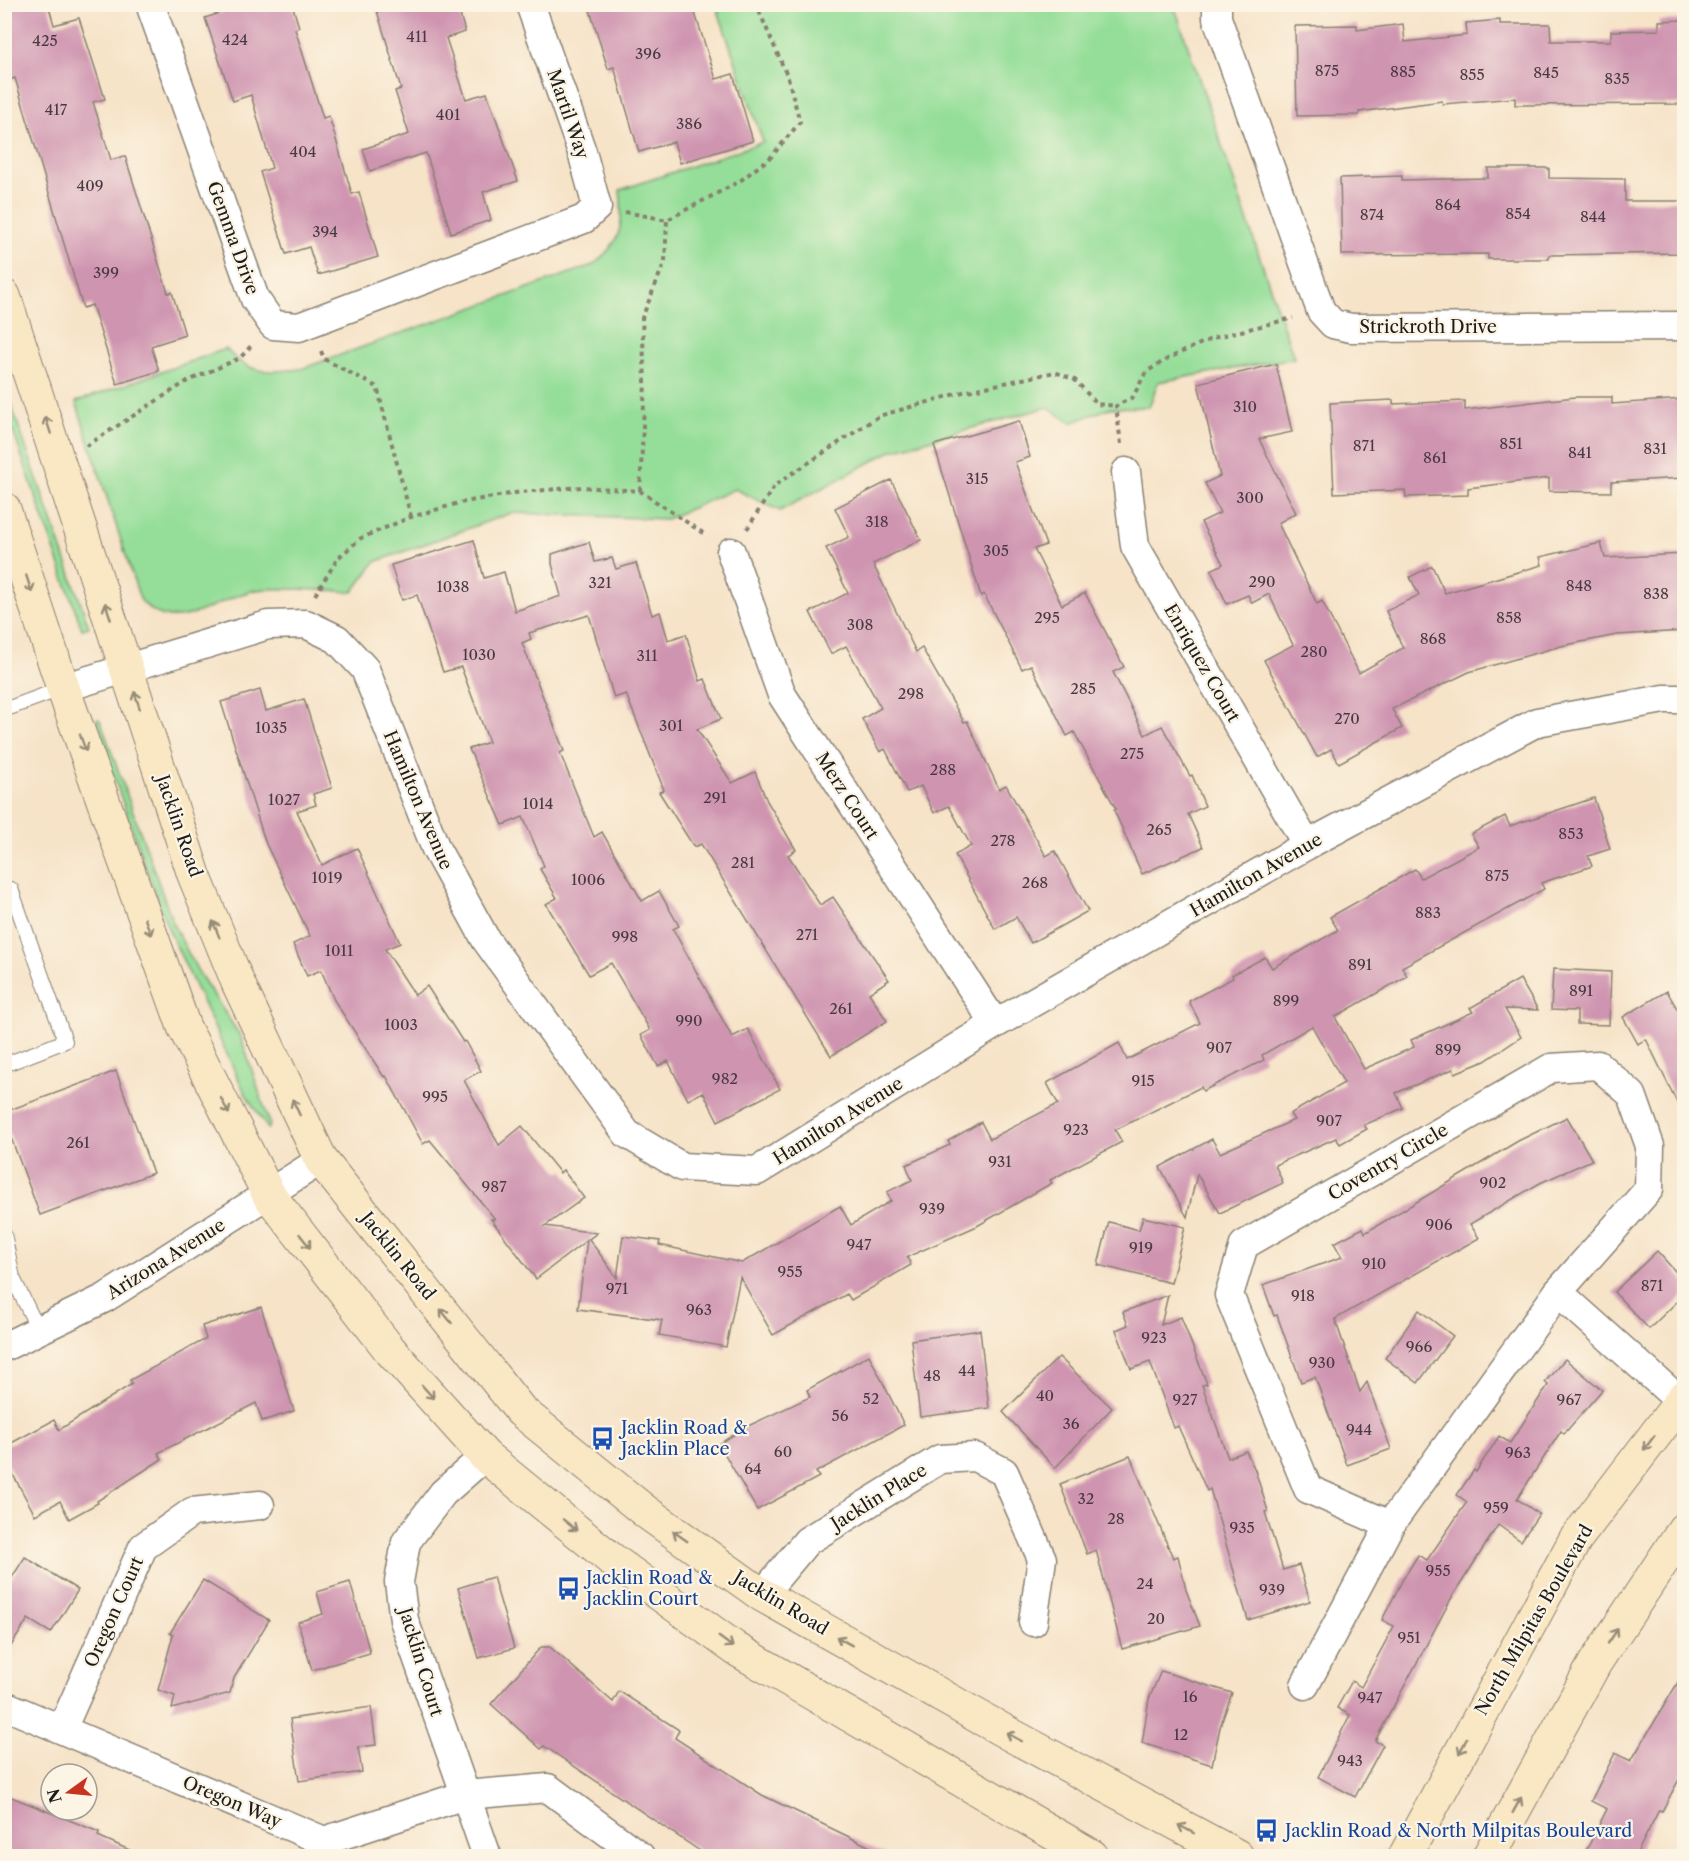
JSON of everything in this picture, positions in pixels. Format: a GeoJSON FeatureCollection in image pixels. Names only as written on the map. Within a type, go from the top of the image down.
{"type":"FeatureCollection","features":[{"type":"Feature","properties":{"kind":"main road","name":"Jacklin Road"},"geometry":{"type":"LineString","coordinates":[[4,296],[194,875],[238,983],[321,1160],[521,1411],[646,1512],[762,1595],[1013,1736],[1238,1857]]}},
{"type":"Feature","properties":{"kind":"main road"},"geometry":{"type":"LineString","coordinates":[[4,509],[63,688],[184,1027],[269,1195],[390,1350],[485,1456],[611,1559],[736,1649],[1092,1857]]}},
{"type":"Feature","properties":{"kind":"main road","name":"North Milpitas Boulevard"},"geometry":{"type":"LineString","coordinates":[[1405,1857],[1575,1540],[1682,1399]]}},
{"type":"Feature","properties":{"kind":"main road"},"geometry":{"type":"LineString","coordinates":[[1489,1857],[1595,1663],[1684,1529]]}},
{"type":"Feature","properties":{"kind":"street","name":"Gemma Drive"},"geometry":{"type":"LineString","coordinates":[[150,4],[255,299],[273,325]]}},
{"type":"Feature","properties":{"kind":"street","name":"Martil Way"},"geometry":{"type":"LineString","coordinates":[[530,4],[582,152],[591,213]]}},
{"type":"Feature","properties":{"kind":"street"},"geometry":{"type":"LineString","coordinates":[[1217,4],[1217,18],[1321,311]]}},
{"type":"Feature","properties":{"kind":"street"},"geometry":{"type":"LineString","coordinates":[[273,325],[299,327],[311,323],[591,213]]}},
{"type":"Feature","properties":{"kind":"street","name":"Strickroth Drive"},"geometry":{"type":"LineString","coordinates":[[1321,311],[1333,324],[1351,328],[1684,326]]}},
{"type":"Feature","properties":{"kind":"street","name":"Enriquez Court"},"geometry":{"type":"LineString","coordinates":[[1125,472],[1135,546],[1307,845]]}},
{"type":"Feature","properties":{"kind":"street","name":"Merz Court"},"geometry":{"type":"LineString","coordinates":[[731,552],[782,694],[995,1024]]}},
{"type":"Feature","properties":{"kind":"street","name":"Hamilton Avenue"},"geometry":{"type":"LineString","coordinates":[[63,688],[268,625],[306,624],[337,639],[365,669],[436,849],[486,939],[627,1134],[682,1167],[757,1171],[995,1024],[1307,845],[1537,722],[1664,699],[1684,699]]}},
{"type":"Feature","properties":{"kind":"street","name":"Coventry Circle"},"geometry":{"type":"LineString","coordinates":[[1305,1685],[1390,1525],[1558,1292],[1649,1189],[1650,1146],[1632,1095],[1598,1065],[1551,1068],[1244,1245],[1229,1295],[1308,1489],[1390,1525]]}},
{"type":"Feature","properties":{"kind":"street","name":"Arizona Avenue"},"geometry":{"type":"LineString","coordinates":[[4,1347],[105,1298],[321,1160]]}},
{"type":"Feature","properties":{"kind":"street"},"geometry":{"type":"LineString","coordinates":[[1558,1292],[1682,1399]]}},
{"type":"Feature","properties":{"kind":"street","name":"Jacklin Court"},"geometry":{"type":"LineString","coordinates":[[485,1456],[443,1494],[406,1542],[399,1582],[404,1620],[487,1857]]}},
{"type":"Feature","properties":{"kind":"street","name":"Jacklin Place"},"geometry":{"type":"LineString","coordinates":[[762,1595],[807,1541],[940,1459],[975,1457],[1004,1472],[1042,1559],[1033,1622]]}},
{"type":"Feature","properties":{"kind":"street","name":"Oregon Court"},"geometry":{"type":"LineString","coordinates":[[62,1729],[143,1547],[192,1512],[260,1505]]}},
{"type":"Feature","properties":{"kind":"street","name":"Oregon Way"},"geometry":{"type":"LineString","coordinates":[[4,1705],[324,1841],[465,1795],[548,1788],[640,1857]]}},
{"type":"Feature","properties":{"kind":"lane"},"geometry":{"type":"LineString","coordinates":[[4,710],[63,688]]}},
{"type":"Feature","properties":{"kind":"lane"},"geometry":{"type":"LineString","coordinates":[[4,891],[11,889],[65,1041],[4,1065]]}},
{"type":"Feature","properties":{"kind":"lane"},"geometry":{"type":"LineString","coordinates":[[4,1234],[13,1278],[39,1331]]}},
{"type":"Feature","properties":{"kind":"path"},"geometry":{"type":"LineString","coordinates":[[591,213],[667,220],[740,181],[771,157],[800,122],[788,78],[756,4]]}},
{"type":"Feature","properties":{"kind":"path"},"geometry":{"type":"LineString","coordinates":[[640,491],[645,382],[642,318],[665,261],[667,220]]}},
{"type":"Feature","properties":{"kind":"path"},"geometry":{"type":"LineString","coordinates":[[306,624],[314,596],[338,558],[361,538],[411,517],[459,503],[521,492],[582,486],[640,491],[731,552],[775,485],[879,417],[963,392],[1055,372],[1075,380],[1097,404],[1116,406],[1133,397],[1146,372],[1169,358],[1214,338],[1321,311]]}},
{"type":"Feature","properties":{"kind":"path"},"geometry":{"type":"LineString","coordinates":[[311,323],[324,359],[377,387],[411,517]]}},
{"type":"Feature","properties":{"kind":"path"},"geometry":{"type":"LineString","coordinates":[[60,463],[186,382],[240,358],[273,325]]}},
{"type":"Feature","properties":{"kind":"path"},"geometry":{"type":"LineString","coordinates":[[1116,406],[1125,472]]}},
{"type":"Feature","properties":{"kind":"green space"},"geometry":{"type":"Polygon","coordinates":[[[716,5],[1174,5],[1294,358],[1158,382],[1149,407],[1110,408],[1071,423],[1048,407],[893,450],[780,511],[735,489],[667,519],[511,513],[375,562],[353,592],[256,590],[180,617],[166,616],[153,611],[140,599],[76,402],[226,349],[243,364],[252,368],[269,371],[301,369],[593,265],[603,257],[619,232],[622,213],[620,190],[763,142],[716,5]]]}},
{"type":"Feature","properties":{"kind":"green space"},"geometry":{"type":"Polygon","coordinates":[[[4,385],[89,627],[82,629],[5,408],[4,385]]]}},
{"type":"Feature","properties":{"kind":"green space"},"geometry":{"type":"Polygon","coordinates":[[[97,719],[100,720],[174,926],[199,973],[241,1037],[270,1125],[268,1129],[246,1095],[167,926],[95,724],[97,719]]]}},
{"type":"Feature","properties":{"kind":"building"},"geometry":{"type":"Polygon","coordinates":[[[21,4],[48,4],[54,25],[79,18],[105,99],[93,102],[111,160],[125,156],[168,293],[172,292],[185,335],[151,346],[159,371],[117,384],[92,305],[83,308],[15,78],[4,82],[4,9],[21,4]]]}},
{"type":"Feature","properties":{"kind":"building"},"geometry":{"type":"Polygon","coordinates":[[[223,4],[292,4],[299,27],[295,29],[323,118],[329,116],[352,194],[359,192],[378,257],[318,275],[309,247],[286,254],[260,172],[272,168],[251,95],[233,101],[205,18],[226,11],[223,4]]]}},
{"type":"Feature","properties":{"kind":"building"},"geometry":{"type":"Polygon","coordinates":[[[399,4],[457,4],[465,32],[446,38],[466,99],[487,93],[518,181],[483,192],[491,220],[451,233],[426,153],[370,171],[363,149],[409,134],[395,91],[401,89],[377,11],[399,4]]]}},
{"type":"Feature","properties":{"kind":"building"},"geometry":{"type":"Polygon","coordinates":[[[588,4],[692,4],[716,79],[733,74],[753,141],[680,163],[674,142],[639,152],[614,67],[608,69],[588,4]]]}},
{"type":"Feature","properties":{"kind":"building"},"geometry":{"type":"Polygon","coordinates":[[[1500,20],[1500,24],[1550,24],[1551,41],[1611,41],[1611,31],[1659,30],[1659,21],[1684,20],[1684,104],[1515,105],[1515,98],[1443,104],[1442,101],[1359,112],[1359,115],[1297,116],[1295,26],[1357,25],[1357,30],[1403,24],[1405,42],[1467,35],[1466,23],[1500,20]]]}},
{"type":"Feature","properties":{"kind":"building"},"geometry":{"type":"Polygon","coordinates":[[[1488,168],[1549,168],[1549,178],[1625,179],[1625,201],[1684,201],[1684,253],[1549,255],[1549,259],[1488,259],[1488,254],[1342,255],[1340,178],[1402,176],[1402,180],[1488,178],[1488,168]]]}},
{"type":"Feature","properties":{"kind":"building"},"geometry":{"type":"Polygon","coordinates":[[[1276,364],[1292,432],[1259,439],[1296,513],[1278,523],[1317,604],[1322,601],[1359,673],[1403,648],[1386,611],[1419,595],[1410,577],[1432,566],[1445,593],[1542,565],[1540,557],[1601,543],[1605,558],[1684,554],[1684,631],[1617,635],[1561,646],[1469,672],[1392,709],[1402,728],[1339,763],[1331,749],[1317,757],[1264,660],[1293,645],[1269,594],[1252,603],[1248,595],[1227,604],[1211,570],[1223,564],[1201,522],[1220,513],[1205,483],[1220,476],[1198,383],[1276,364]]]}},
{"type":"Feature","properties":{"kind":"building"},"geometry":{"type":"Polygon","coordinates":[[[1575,397],[1612,397],[1612,404],[1683,399],[1684,478],[1611,482],[1611,492],[1549,491],[1549,478],[1468,488],[1468,495],[1406,497],[1405,490],[1334,493],[1330,403],[1393,400],[1393,404],[1465,401],[1465,410],[1575,397]]]}},
{"type":"Feature","properties":{"kind":"building"},"geometry":{"type":"Polygon","coordinates":[[[1019,421],[1030,457],[1015,462],[1046,545],[1034,549],[1062,605],[1085,593],[1124,667],[1113,672],[1145,735],[1162,726],[1190,776],[1192,775],[1205,806],[1188,814],[1203,847],[1142,874],[1114,810],[1116,809],[1074,732],[1067,736],[1031,665],[1022,669],[984,594],[981,596],[934,445],[1019,421]]]}},
{"type":"Feature","properties":{"kind":"building"},"geometry":{"type":"Polygon","coordinates":[[[891,480],[921,540],[873,564],[916,652],[922,648],[964,722],[967,721],[999,789],[1006,785],[1046,856],[1055,851],[1088,911],[1031,943],[1016,917],[995,929],[955,855],[971,846],[949,806],[934,813],[921,786],[907,792],[885,749],[880,752],[862,719],[881,708],[846,646],[831,654],[810,612],[848,593],[826,548],[849,537],[835,508],[891,480]]]}},
{"type":"Feature","properties":{"kind":"building"},"geometry":{"type":"Polygon","coordinates":[[[474,540],[484,578],[504,572],[515,611],[561,596],[552,564],[552,554],[589,542],[595,562],[612,558],[616,569],[636,563],[652,615],[660,612],[668,640],[686,634],[700,681],[705,679],[721,719],[697,729],[732,783],[755,772],[767,801],[796,850],[788,855],[820,905],[833,897],[889,980],[869,993],[887,1021],[831,1056],[701,844],[694,847],[659,792],[664,790],[626,694],[614,698],[589,615],[529,633],[531,639],[522,643],[564,751],[560,753],[594,837],[602,832],[642,901],[659,891],[679,926],[673,929],[732,1037],[748,1029],[780,1089],[718,1121],[703,1092],[688,1100],[668,1061],[658,1066],[641,1035],[650,1030],[611,963],[589,975],[546,904],[557,898],[540,869],[544,866],[523,817],[503,825],[469,749],[489,742],[461,667],[443,672],[417,595],[402,600],[391,565],[474,540]]]}},
{"type":"Feature","properties":{"kind":"building"},"geometry":{"type":"Polygon","coordinates":[[[260,690],[266,711],[304,699],[332,788],[313,794],[316,805],[297,811],[322,865],[357,848],[400,943],[385,949],[415,995],[427,986],[463,1042],[465,1041],[481,1071],[464,1080],[499,1145],[522,1126],[560,1173],[563,1170],[584,1198],[545,1226],[597,1233],[589,1239],[617,1278],[623,1236],[660,1241],[659,1245],[742,1263],[840,1206],[851,1225],[891,1201],[887,1192],[912,1180],[906,1165],[950,1145],[948,1141],[981,1122],[990,1139],[1058,1104],[1047,1083],[1119,1043],[1127,1060],[1200,1023],[1189,1001],[1233,978],[1232,975],[1265,957],[1272,968],[1338,930],[1330,917],[1415,869],[1421,878],[1479,847],[1471,834],[1505,816],[1510,826],[1594,798],[1610,849],[1588,856],[1592,866],[1541,883],[1544,889],[1402,967],[1407,976],[1335,1017],[1364,1069],[1414,1047],[1411,1040],[1473,1012],[1470,1008],[1520,979],[1538,1010],[1505,1009],[1521,1037],[1485,1061],[1455,1073],[1453,1069],[1396,1093],[1403,1108],[1364,1125],[1367,1129],[1340,1144],[1336,1138],[1275,1165],[1283,1183],[1220,1213],[1197,1174],[1187,1217],[1160,1167],[1212,1139],[1220,1153],[1294,1120],[1290,1114],[1344,1083],[1312,1026],[1262,1055],[1264,1060],[1203,1091],[1201,1087],[1115,1130],[1122,1142],[1050,1180],[1052,1183],[977,1226],[907,1257],[911,1265],[851,1300],[847,1294],[773,1335],[740,1277],[726,1347],[659,1335],[662,1320],[578,1309],[587,1240],[536,1279],[491,1219],[495,1219],[430,1140],[423,1144],[386,1076],[384,1077],[334,1000],[321,970],[307,976],[293,944],[310,936],[266,844],[221,702],[260,690]]]}},
{"type":"Feature","properties":{"kind":"building"},"geometry":{"type":"Polygon","coordinates":[[[1553,969],[1611,972],[1609,1025],[1577,1024],[1577,1011],[1551,1010],[1553,969]]]}},
{"type":"Feature","properties":{"kind":"building"},"geometry":{"type":"Polygon","coordinates":[[[1667,991],[1684,1021],[1684,1117],[1646,1039],[1638,1044],[1623,1017],[1667,991]]]}},
{"type":"Feature","properties":{"kind":"building"},"geometry":{"type":"Polygon","coordinates":[[[116,1071],[153,1173],[40,1215],[4,1119],[4,1112],[116,1071]]]}},
{"type":"Feature","properties":{"kind":"building"},"geometry":{"type":"Polygon","coordinates":[[[1567,1117],[1592,1160],[1540,1183],[1470,1224],[1479,1238],[1335,1319],[1360,1392],[1367,1382],[1391,1449],[1347,1465],[1315,1377],[1301,1382],[1277,1315],[1274,1316],[1263,1285],[1342,1257],[1334,1243],[1363,1228],[1365,1233],[1518,1141],[1567,1117]]]}},
{"type":"Feature","properties":{"kind":"building"},"geometry":{"type":"Polygon","coordinates":[[[1143,1217],[1185,1227],[1171,1283],[1098,1265],[1109,1222],[1139,1230],[1143,1217]]]}},
{"type":"Feature","properties":{"kind":"building"},"geometry":{"type":"Polygon","coordinates":[[[1657,1251],[1684,1281],[1684,1295],[1649,1329],[1614,1292],[1657,1251]]]}},
{"type":"Feature","properties":{"kind":"building"},"geometry":{"type":"Polygon","coordinates":[[[1168,1295],[1161,1325],[1181,1317],[1207,1384],[1202,1385],[1228,1458],[1246,1451],[1255,1470],[1268,1511],[1265,1512],[1283,1570],[1299,1565],[1310,1601],[1248,1620],[1210,1489],[1207,1491],[1178,1426],[1174,1428],[1150,1362],[1131,1369],[1116,1330],[1128,1325],[1123,1312],[1168,1295]]]}},
{"type":"Feature","properties":{"kind":"building"},"geometry":{"type":"Polygon","coordinates":[[[261,1307],[294,1411],[262,1421],[256,1403],[158,1453],[162,1459],[97,1501],[98,1503],[69,1519],[60,1501],[35,1515],[4,1458],[4,1447],[54,1420],[59,1430],[132,1384],[130,1380],[206,1339],[202,1326],[261,1307]]]}},
{"type":"Feature","properties":{"kind":"building"},"geometry":{"type":"Polygon","coordinates":[[[1419,1310],[1453,1336],[1418,1383],[1385,1358],[1419,1310]]]}},
{"type":"Feature","properties":{"kind":"building"},"geometry":{"type":"Polygon","coordinates":[[[980,1330],[989,1408],[920,1417],[911,1340],[980,1330]]]}},
{"type":"Feature","properties":{"kind":"building"},"geometry":{"type":"Polygon","coordinates":[[[869,1355],[904,1425],[816,1472],[819,1477],[757,1510],[719,1444],[746,1427],[810,1397],[807,1390],[869,1355]]]}},
{"type":"Feature","properties":{"kind":"building"},"geometry":{"type":"Polygon","coordinates":[[[1059,1357],[1112,1408],[1055,1468],[1003,1412],[1059,1357]]]}},
{"type":"Feature","properties":{"kind":"building"},"geometry":{"type":"Polygon","coordinates":[[[1565,1359],[1602,1390],[1564,1434],[1561,1431],[1517,1499],[1539,1514],[1521,1541],[1498,1525],[1451,1599],[1375,1741],[1383,1745],[1355,1797],[1318,1777],[1350,1715],[1337,1708],[1352,1681],[1361,1687],[1394,1626],[1382,1620],[1418,1555],[1427,1560],[1467,1502],[1457,1495],[1474,1470],[1476,1472],[1499,1436],[1510,1443],[1548,1385],[1545,1382],[1565,1359]]]}},
{"type":"Feature","properties":{"kind":"building"},"geometry":{"type":"Polygon","coordinates":[[[1130,1456],[1173,1558],[1178,1556],[1186,1590],[1200,1626],[1122,1649],[1096,1550],[1087,1554],[1060,1484],[1130,1456]]]}},
{"type":"Feature","properties":{"kind":"building"},"geometry":{"type":"Polygon","coordinates":[[[25,1557],[78,1590],[51,1633],[28,1619],[4,1657],[4,1590],[25,1557]]]}},
{"type":"Feature","properties":{"kind":"building"},"geometry":{"type":"Polygon","coordinates":[[[493,1577],[514,1648],[479,1658],[458,1588],[493,1577]]]}},
{"type":"Feature","properties":{"kind":"building"},"geometry":{"type":"Polygon","coordinates":[[[203,1580],[269,1620],[234,1678],[230,1693],[172,1709],[175,1696],[158,1690],[173,1635],[170,1633],[203,1580]]]}},
{"type":"Feature","properties":{"kind":"building"},"geometry":{"type":"Polygon","coordinates":[[[350,1582],[370,1653],[312,1670],[298,1622],[323,1614],[317,1592],[350,1582]]]}},
{"type":"Feature","properties":{"kind":"building"},"geometry":{"type":"Polygon","coordinates":[[[541,1647],[550,1647],[613,1702],[619,1691],[679,1730],[675,1738],[762,1795],[891,1857],[709,1857],[544,1746],[541,1749],[491,1704],[541,1647]]]}},
{"type":"Feature","properties":{"kind":"building"},"geometry":{"type":"Polygon","coordinates":[[[1161,1671],[1232,1693],[1220,1727],[1212,1765],[1142,1743],[1149,1699],[1161,1671]]]}},
{"type":"Feature","properties":{"kind":"building"},"geometry":{"type":"Polygon","coordinates":[[[1684,1672],[1684,1770],[1662,1811],[1659,1810],[1635,1857],[1583,1857],[1607,1809],[1591,1801],[1615,1753],[1631,1761],[1684,1672]]]}},
{"type":"Feature","properties":{"kind":"building"},"geometry":{"type":"Polygon","coordinates":[[[371,1707],[376,1745],[358,1747],[362,1772],[299,1781],[290,1719],[371,1707]]]}},
{"type":"Feature","properties":{"kind":"building"},"geometry":{"type":"Polygon","coordinates":[[[4,1794],[39,1808],[39,1822],[74,1822],[99,1832],[98,1836],[145,1857],[4,1857],[4,1794]]]}},
{"type":"Feature","properties":{"kind":"place","name":"Jacklin Road & Jacklin Place"},"geometry":{"type":"Point","coordinates":[603,1438]}},
{"type":"Feature","properties":{"kind":"place","name":"Jacklin Road & Jacklin Court"},"geometry":{"type":"Point","coordinates":[568,1588]}},
{"type":"Feature","properties":{"kind":"place","name":"Jacklin Road & North Milpitas Boulevard"},"geometry":{"type":"Point","coordinates":[1267,1831]}}]}
